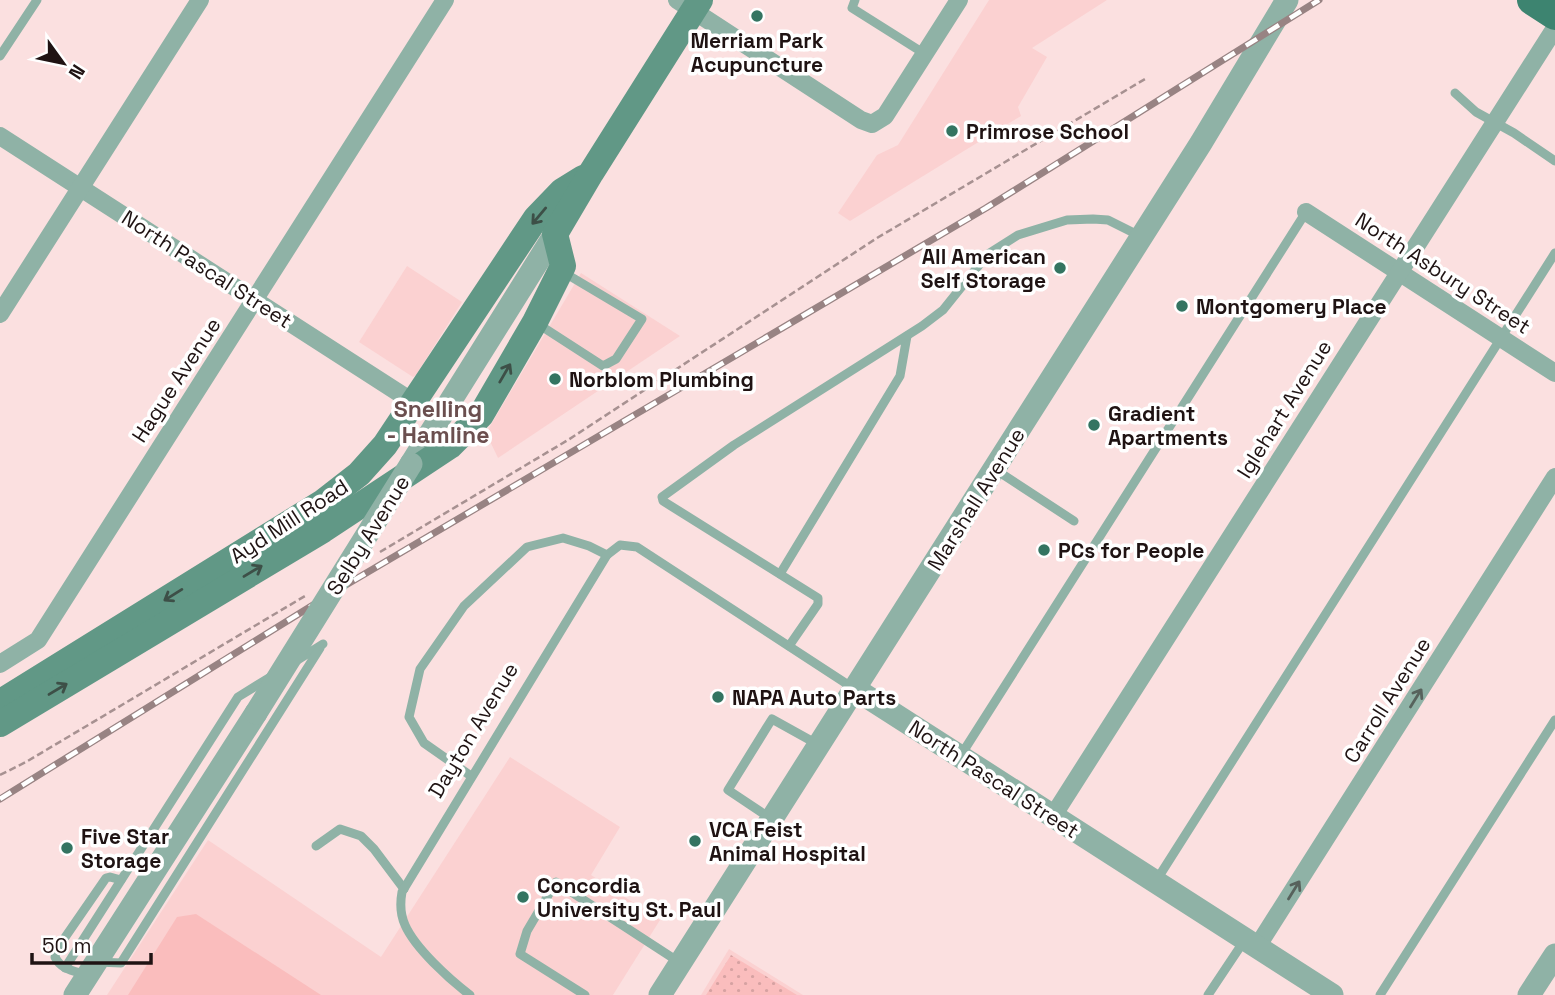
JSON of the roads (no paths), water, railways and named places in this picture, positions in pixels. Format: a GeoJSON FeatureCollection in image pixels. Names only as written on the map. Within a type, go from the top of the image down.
{"type":"FeatureCollection","features":[{"type":"Feature","properties":{"kind":"main road"},"geometry":{"type":"LineString","coordinates":[[1532,0],[1555,15]]}},
{"type":"Feature","properties":{"kind":"main road","name":"Selby Avenue"},"geometry":{"type":"LineString","coordinates":[[555,234],[690,4]]}},
{"type":"Feature","properties":{"kind":"main road","name":"Ayd Mill Road"},"geometry":{"type":"LineString","coordinates":[[0,703],[323,502],[359,474],[386,445],[536,218],[562,191],[591,173]]}},
{"type":"Feature","properties":{"kind":"main road"},"geometry":{"type":"LineString","coordinates":[[555,234],[561,253],[561,271]]}},
{"type":"Feature","properties":{"kind":"main road","name":"Ayd Mill Road"},"geometry":{"type":"LineString","coordinates":[[0,724],[323,530],[450,446],[481,415],[561,271]]}},
{"type":"Feature","properties":{"kind":"street"},"geometry":{"type":"LineString","coordinates":[[0,314],[200,0]]}},
{"type":"Feature","properties":{"kind":"street","name":"Hague Avenue"},"geometry":{"type":"LineString","coordinates":[[0,664],[38,640],[445,0]]}},
{"type":"Feature","properties":{"kind":"street"},"geometry":{"type":"LineString","coordinates":[[690,4],[861,120],[872,124],[885,116],[959,0]]}},
{"type":"Feature","properties":{"kind":"street","name":"Marshall Avenue"},"geometry":{"type":"LineString","coordinates":[[660,995],[1142,237],[1287,0]]}},
{"type":"Feature","properties":{"kind":"street","name":"Iglehart Avenue"},"geometry":{"type":"LineString","coordinates":[[1053,816],[1555,28]]}},
{"type":"Feature","properties":{"kind":"street","name":"North Pascal Street"},"geometry":{"type":"LineString","coordinates":[[0,136],[414,402]]}},
{"type":"Feature","properties":{"kind":"street","name":"North Asbury Street"},"geometry":{"type":"LineString","coordinates":[[1306,212],[1555,373]]}},
{"type":"Feature","properties":{"kind":"street","name":"Selby Avenue"},"geometry":{"type":"LineString","coordinates":[[75,995],[256,713],[555,234]]}},
{"type":"Feature","properties":{"kind":"street","name":"Carroll Avenue"},"geometry":{"type":"LineString","coordinates":[[1251,943],[1555,477]]}},
{"type":"Feature","properties":{"kind":"street","name":"North Pascal Street"},"geometry":{"type":"LineString","coordinates":[[855,689],[1332,995]]}},
{"type":"Feature","properties":{"kind":"street"},"geometry":{"type":"LineString","coordinates":[[1529,995],[1555,955]]}},
{"type":"Feature","properties":{"kind":"lane"},"geometry":{"type":"LineString","coordinates":[[0,56],[37,0]]}},
{"type":"Feature","properties":{"kind":"lane"},"geometry":{"type":"LineString","coordinates":[[855,0],[852,8],[925,54]]}},
{"type":"Feature","properties":{"kind":"lane"},"geometry":{"type":"LineString","coordinates":[[1455,93],[1476,112],[1555,161]]}},
{"type":"Feature","properties":{"kind":"lane"},"geometry":{"type":"LineString","coordinates":[[960,756],[1306,212]]}},
{"type":"Feature","properties":{"kind":"lane"},"geometry":{"type":"LineString","coordinates":[[789,646],[818,604],[818,598],[663,501],[662,497],[734,445],[907,336],[943,310],[994,248],[1018,235],[1067,220],[1093,219],[1108,220],[1142,237]]}},
{"type":"Feature","properties":{"kind":"lane"},"geometry":{"type":"LineString","coordinates":[[1155,882],[1555,253]]}},
{"type":"Feature","properties":{"kind":"lane"},"geometry":{"type":"LineString","coordinates":[[535,322],[603,366],[616,359],[642,319],[561,271]]}},
{"type":"Feature","properties":{"kind":"lane"},"geometry":{"type":"LineString","coordinates":[[780,574],[900,376],[907,336]]}},
{"type":"Feature","properties":{"kind":"lane"},"geometry":{"type":"LineString","coordinates":[[995,469],[1074,521]]}},
{"type":"Feature","properties":{"kind":"lane"},"geometry":{"type":"LineString","coordinates":[[471,776],[424,743],[410,717],[420,669],[464,606],[527,547],[563,538],[589,545],[607,555]]}},
{"type":"Feature","properties":{"kind":"lane","name":"North Pascal Street"},"geometry":{"type":"LineString","coordinates":[[620,545],[637,547],[855,689]]}},
{"type":"Feature","properties":{"kind":"lane","name":"Dayton Avenue"},"geometry":{"type":"LineString","coordinates":[[404,889],[607,555],[620,545]]}},
{"type":"Feature","properties":{"kind":"lane"},"geometry":{"type":"LineString","coordinates":[[65,968],[238,697],[323,645],[121,963],[92,968],[65,968],[55,957],[62,941],[106,878],[121,880]]}},
{"type":"Feature","properties":{"kind":"lane"},"geometry":{"type":"LineString","coordinates":[[772,819],[728,790],[772,719],[819,745]]}},
{"type":"Feature","properties":{"kind":"lane"},"geometry":{"type":"LineString","coordinates":[[1380,995],[1555,720]]}},
{"type":"Feature","properties":{"kind":"lane"},"geometry":{"type":"LineString","coordinates":[[316,846],[340,829],[361,836],[404,889],[400,904],[405,925],[419,946],[470,995]]}},
{"type":"Feature","properties":{"kind":"lane"},"geometry":{"type":"LineString","coordinates":[[585,995],[520,954],[527,932],[556,882],[681,963]]}},
{"type":"Feature","properties":{"kind":"lane"},"geometry":{"type":"LineString","coordinates":[[1208,995],[1251,943]]}},
{"type":"Feature","properties":{"kind":"railway"},"geometry":{"type":"LineString","coordinates":[[0,799],[334,592],[986,208],[1319,0]]}},
{"type":"Feature","properties":{"kind":"place","name":"Merriam Park Acupuncture"},"geometry":{"type":"Point","coordinates":[757,16]}},
{"type":"Feature","properties":{"kind":"place","name":"Primrose School"},"geometry":{"type":"Point","coordinates":[952,131]}},
{"type":"Feature","properties":{"kind":"place","name":"All American Self Storage"},"geometry":{"type":"Point","coordinates":[1060,268]}},
{"type":"Feature","properties":{"kind":"place","name":"Montgomery Place"},"geometry":{"type":"Point","coordinates":[1182,306]}},
{"type":"Feature","properties":{"kind":"place","name":"Norblom Plumbing"},"geometry":{"type":"Point","coordinates":[555,379]}},
{"type":"Feature","properties":{"kind":"place","name":"Gradient Apartments"},"geometry":{"type":"Point","coordinates":[1094,425]}},
{"type":"Feature","properties":{"kind":"place","name":"PCs for People"},"geometry":{"type":"Point","coordinates":[1044,550]}},
{"type":"Feature","properties":{"kind":"place","name":"NAPA Auto Parts"},"geometry":{"type":"Point","coordinates":[718,697]}},
{"type":"Feature","properties":{"kind":"place","name":"VCA Feist Animal Hospital"},"geometry":{"type":"Point","coordinates":[695,841]}},
{"type":"Feature","properties":{"kind":"place","name":"Five Star Storage"},"geometry":{"type":"Point","coordinates":[67,848]}},
{"type":"Feature","properties":{"kind":"place","name":"Concordia University St. Paul"},"geometry":{"type":"Point","coordinates":[523,897]}},
{"type":"Feature","properties":{"kind":"district","name":"Snelling - Hamline"},"geometry":{"type":"Point","coordinates":[438,422]}}]}
